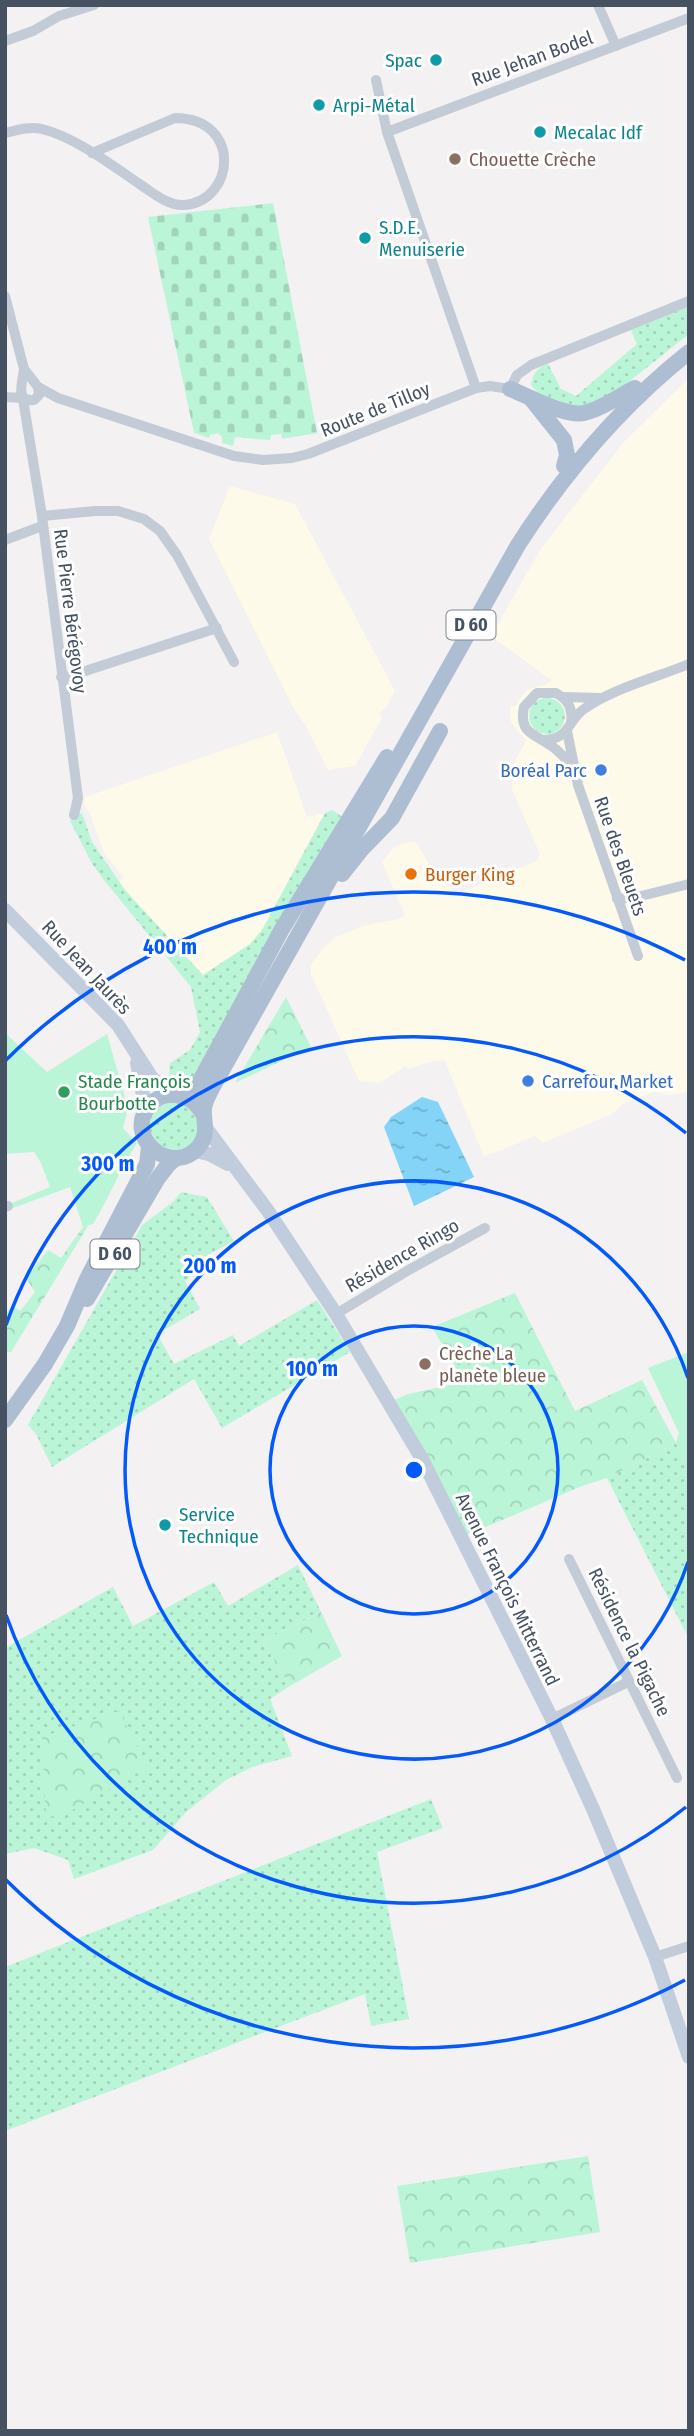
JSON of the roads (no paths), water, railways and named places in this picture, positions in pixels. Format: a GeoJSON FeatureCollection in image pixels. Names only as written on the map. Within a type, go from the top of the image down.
{"type":"FeatureCollection","features":[{"type":"Feature","properties":{"kind":"main road","name":"D 60"},"geometry":{"type":"LineString","coordinates":[[178,1095],[191,1092],[200,1081],[282,929],[414,712],[505,550],[582,442],[635,388],[689,342]]}},
{"type":"Feature","properties":{"kind":"main road","name":"D 60"},"geometry":{"type":"LineString","coordinates":[[205,1122],[205,1103],[212,1088],[477,615],[544,504],[597,439],[664,371],[689,352]]}},
{"type":"Feature","properties":{"kind":"main road"},"geometry":{"type":"LineString","coordinates":[[510,389],[570,413],[585,413],[635,388]]}},
{"type":"Feature","properties":{"kind":"main road"},"geometry":{"type":"LineString","coordinates":[[532,400],[564,440],[568,455],[564,466]]}},
{"type":"Feature","properties":{"kind":"main road"},"geometry":{"type":"LineString","coordinates":[[300,933],[322,907],[345,870],[392,818],[440,731]]}},
{"type":"Feature","properties":{"kind":"main road","name":"Rue Jean Jaurès"},"geometry":{"type":"LineString","coordinates":[[5,910],[118,1025],[135,1055]]}},
{"type":"Feature","properties":{"kind":"main road"},"geometry":{"type":"LineString","coordinates":[[135,1055],[152,1078],[197,1104],[205,1122],[201,1143],[194,1151],[176,1158],[161,1156],[149,1147],[142,1129],[146,1111],[135,1055]]}},
{"type":"Feature","properties":{"kind":"main road"},"geometry":{"type":"LineString","coordinates":[[146,1111],[160,1098],[178,1095]]}},
{"type":"Feature","properties":{"kind":"main road","name":"Avenue François Mitterrand"},"geometry":{"type":"LineString","coordinates":[[205,1122],[336,1314],[422,1459],[552,1719],[613,1854],[655,1957],[689,2057]]}},
{"type":"Feature","properties":{"kind":"main road","name":"D 60"},"geometry":{"type":"LineString","coordinates":[[67,1326],[87,1279],[147,1164],[149,1147]]}},
{"type":"Feature","properties":{"kind":"main road"},"geometry":{"type":"LineString","coordinates":[[194,1151],[209,1154],[234,1168]]}},
{"type":"Feature","properties":{"kind":"main road","name":"D 60"},"geometry":{"type":"LineString","coordinates":[[5,1420],[88,1298],[158,1178],[176,1158]]}},
{"type":"Feature","properties":{"kind":"street"},"geometry":{"type":"LineString","coordinates":[[5,40],[33,31],[59,16],[94,5]]}},
{"type":"Feature","properties":{"kind":"street"},"geometry":{"type":"LineString","coordinates":[[598,5],[616,46]]}},
{"type":"Feature","properties":{"kind":"street","name":"Rue Jehan Bodel"},"geometry":{"type":"LineString","coordinates":[[387,132],[689,18]]}},
{"type":"Feature","properties":{"kind":"street"},"geometry":{"type":"LineString","coordinates":[[376,80],[387,132],[476,388]]}},
{"type":"Feature","properties":{"kind":"street"},"geometry":{"type":"LineString","coordinates":[[5,133],[24,128],[42,129],[69,140],[151,191],[180,205],[198,201],[208,195],[222,176],[224,164],[219,138],[201,122],[187,118],[174,118],[92,153]]}},
{"type":"Feature","properties":{"kind":"street"},"geometry":{"type":"LineString","coordinates":[[5,296],[30,393],[5,397]]}},
{"type":"Feature","properties":{"kind":"street"},"geometry":{"type":"LineString","coordinates":[[510,389],[517,375],[531,365],[689,301]]}},
{"type":"Feature","properties":{"kind":"street","name":"Route de Tilloy"},"geometry":{"type":"LineString","coordinates":[[30,393],[58,398],[212,450],[263,460],[308,454],[476,388],[490,386],[510,389]]}},
{"type":"Feature","properties":{"kind":"street","name":"Rue Pierre Bérégovoy"},"geometry":{"type":"LineString","coordinates":[[30,393],[27,412],[78,798],[74,815]]}},
{"type":"Feature","properties":{"kind":"street"},"geometry":{"type":"LineString","coordinates":[[5,540],[42,521],[101,510],[118,511],[144,519],[169,541],[233,662]]}},
{"type":"Feature","properties":{"kind":"street"},"geometry":{"type":"LineString","coordinates":[[61,677],[217,628]]}},
{"type":"Feature","properties":{"kind":"street"},"geometry":{"type":"LineString","coordinates":[[544,740],[561,737],[579,713],[601,698],[689,663]]}},
{"type":"Feature","properties":{"kind":"street"},"geometry":{"type":"LineString","coordinates":[[569,727],[571,709],[564,698],[556,693],[544,691],[532,696],[524,706],[522,718],[530,734],[544,740],[561,753],[573,767]]}},
{"type":"Feature","properties":{"kind":"street"},"geometry":{"type":"LineString","coordinates":[[564,698],[601,698]]}},
{"type":"Feature","properties":{"kind":"street","name":"Rue des Bleuets"},"geometry":{"type":"LineString","coordinates":[[569,727],[573,767],[638,956]]}},
{"type":"Feature","properties":{"kind":"street"},"geometry":{"type":"LineString","coordinates":[[617,899],[689,884]]}},
{"type":"Feature","properties":{"kind":"street","name":"Résidence Ringo"},"geometry":{"type":"LineString","coordinates":[[336,1314],[485,1228]]}},
{"type":"Feature","properties":{"kind":"street","name":"Résidence la Pigache"},"geometry":{"type":"LineString","coordinates":[[569,1559],[677,1778]]}},
{"type":"Feature","properties":{"kind":"street"},"geometry":{"type":"LineString","coordinates":[[552,1719],[628,1682]]}},
{"type":"Feature","properties":{"kind":"street"},"geometry":{"type":"LineString","coordinates":[[655,1957],[689,1946]]}},
{"type":"Feature","properties":{"kind":"water"},"geometry":{"type":"Polygon","coordinates":[[[422,1097],[438,1102],[474,1177],[414,1206],[384,1127],[391,1117],[422,1097]]]}},
{"type":"Feature","properties":{"kind":"place","name":"Spac"},"geometry":{"type":"Point","coordinates":[436,60]}},
{"type":"Feature","properties":{"kind":"place","name":"Arpi-Métal"},"geometry":{"type":"Point","coordinates":[319,105]}},
{"type":"Feature","properties":{"kind":"place","name":"Mecalac Idf"},"geometry":{"type":"Point","coordinates":[540,132]}},
{"type":"Feature","properties":{"kind":"place","name":"Chouette Crèche"},"geometry":{"type":"Point","coordinates":[455,159]}},
{"type":"Feature","properties":{"kind":"place","name":"S.D.E. Menuiserie"},"geometry":{"type":"Point","coordinates":[365,238]}},
{"type":"Feature","properties":{"kind":"place","name":"Boréal Parc"},"geometry":{"type":"Point","coordinates":[601,770]}},
{"type":"Feature","properties":{"kind":"place","name":"Burger King"},"geometry":{"type":"Point","coordinates":[411,874]}},
{"type":"Feature","properties":{"kind":"place","name":"Carrefour Market"},"geometry":{"type":"Point","coordinates":[528,1081]}},
{"type":"Feature","properties":{"kind":"place","name":"Stade François Bourbotte"},"geometry":{"type":"Point","coordinates":[64,1092]}},
{"type":"Feature","properties":{"kind":"place","name":"Crèche La planète bleue"},"geometry":{"type":"Point","coordinates":[425,1364]}},
{"type":"Feature","properties":{"kind":"place","name":"Service Technique"},"geometry":{"type":"Point","coordinates":[165,1525]}}]}
